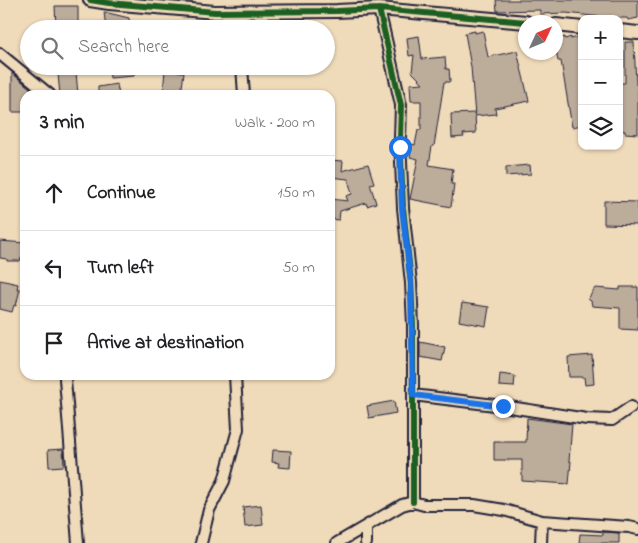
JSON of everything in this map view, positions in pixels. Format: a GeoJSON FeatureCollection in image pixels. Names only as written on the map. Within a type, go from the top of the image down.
{"type":"FeatureCollection","features":[{"type":"Feature","properties":{"kind":"street"},"geometry":{"type":"LineString","coordinates":[[90,0],[205,11],[240,12],[337,6],[518,21]]}},
{"type":"Feature","properties":{"kind":"street"},"geometry":{"type":"LineString","coordinates":[[379,9],[401,105],[402,208],[411,283],[413,502]]}},
{"type":"Feature","properties":{"kind":"street"},"geometry":{"type":"LineString","coordinates":[[240,12],[240,20]]}},
{"type":"Feature","properties":{"kind":"street"},"geometry":{"type":"LineString","coordinates":[[563,26],[578,28]]}},
{"type":"Feature","properties":{"kind":"street"},"geometry":{"type":"LineString","coordinates":[[623,31],[638,33]]}},
{"type":"Feature","properties":{"kind":"street"},"geometry":{"type":"LineString","coordinates":[[0,54],[20,70]]}},
{"type":"Feature","properties":{"kind":"street"},"geometry":{"type":"LineString","coordinates":[[26,75],[44,90]]}},
{"type":"Feature","properties":{"kind":"street"},"geometry":{"type":"LineString","coordinates":[[243,75],[244,90]]}},
{"type":"Feature","properties":{"kind":"street"},"geometry":{"type":"LineString","coordinates":[[65,380],[78,543]]}},
{"type":"Feature","properties":{"kind":"street"},"geometry":{"type":"LineString","coordinates":[[201,543],[209,510],[224,481],[238,429],[235,380]]}},
{"type":"Feature","properties":{"kind":"street"},"geometry":{"type":"LineString","coordinates":[[413,395],[587,419],[612,420],[631,407]]}},
{"type":"Feature","properties":{"kind":"street"},"geometry":{"type":"LineString","coordinates":[[338,543],[402,505],[413,502],[424,505],[474,505],[504,510],[542,521],[629,527],[638,530]]}},
{"type":"Feature","properties":{"kind":"street"},"geometry":{"type":"LineString","coordinates":[[541,543],[542,521]]}},
{"type":"Feature","properties":{"kind":"street"},"geometry":{"type":"LineString","coordinates":[[366,526],[366,543]]}},
{"type":"Feature","properties":{"kind":"building"},"geometry":{"type":"Polygon","coordinates":[[[496,0],[638,0],[638,18],[628,20],[623,18],[623,15],[540,14],[540,10],[497,11],[496,0]]]}},
{"type":"Feature","properties":{"kind":"building"},"geometry":{"type":"Polygon","coordinates":[[[55,6],[78,6],[78,20],[56,20],[55,6]]]}},
{"type":"Feature","properties":{"kind":"building"},"geometry":{"type":"Polygon","coordinates":[[[104,12],[129,18],[129,20],[105,20],[104,12]]]}},
{"type":"Feature","properties":{"kind":"building"},"geometry":{"type":"Polygon","coordinates":[[[483,31],[488,57],[517,51],[529,101],[495,108],[496,114],[475,116],[471,67],[465,33],[483,31]]]}},
{"type":"Feature","properties":{"kind":"building"},"geometry":{"type":"Polygon","coordinates":[[[419,36],[422,59],[445,57],[446,69],[449,69],[450,81],[444,82],[434,146],[432,146],[429,165],[453,169],[451,184],[454,184],[451,207],[410,199],[418,159],[410,157],[412,144],[415,145],[418,130],[421,130],[421,101],[411,101],[410,84],[423,83],[412,72],[414,55],[409,56],[407,38],[419,36]]]}},
{"type":"Feature","properties":{"kind":"building"},"geometry":{"type":"Polygon","coordinates":[[[563,37],[565,37],[565,39],[571,37],[571,39],[578,37],[578,126],[572,127],[561,61],[558,60],[563,60],[563,37]]]}},
{"type":"Feature","properties":{"kind":"building"},"geometry":{"type":"Polygon","coordinates":[[[625,42],[634,42],[636,85],[638,85],[638,134],[625,133],[623,131],[623,83],[625,83],[625,42]]]}},
{"type":"Feature","properties":{"kind":"building"},"geometry":{"type":"Polygon","coordinates":[[[12,73],[31,90],[20,90],[20,112],[12,112],[12,73]]]}},
{"type":"Feature","properties":{"kind":"building"},"geometry":{"type":"Polygon","coordinates":[[[58,75],[76,75],[78,90],[60,90],[58,75]]]}},
{"type":"Feature","properties":{"kind":"building"},"geometry":{"type":"Polygon","coordinates":[[[110,75],[134,75],[134,76],[110,78],[110,75]]]}},
{"type":"Feature","properties":{"kind":"building"},"geometry":{"type":"Polygon","coordinates":[[[165,75],[184,75],[182,90],[163,90],[165,75]]]}},
{"type":"Feature","properties":{"kind":"building"},"geometry":{"type":"Polygon","coordinates":[[[117,84],[118,90],[98,90],[98,87],[117,84]]]}},
{"type":"Feature","properties":{"kind":"building"},"geometry":{"type":"Polygon","coordinates":[[[475,113],[476,133],[463,134],[464,137],[452,138],[451,114],[475,113]]]}},
{"type":"Feature","properties":{"kind":"building"},"geometry":{"type":"Polygon","coordinates":[[[335,160],[343,161],[342,171],[368,164],[374,183],[370,184],[376,203],[367,206],[366,203],[340,211],[339,220],[335,220],[335,200],[348,201],[346,196],[352,194],[348,179],[335,178],[335,160]]]}},
{"type":"Feature","properties":{"kind":"building"},"geometry":{"type":"Polygon","coordinates":[[[530,165],[531,174],[506,176],[506,167],[530,165]]]}},
{"type":"Feature","properties":{"kind":"building"},"geometry":{"type":"Polygon","coordinates":[[[604,201],[638,202],[638,225],[604,224],[604,201]]]}},
{"type":"Feature","properties":{"kind":"building"},"geometry":{"type":"Polygon","coordinates":[[[0,241],[20,243],[20,261],[7,261],[7,259],[0,258],[0,241]]]}},
{"type":"Feature","properties":{"kind":"building"},"geometry":{"type":"Polygon","coordinates":[[[0,280],[18,284],[17,289],[20,289],[16,306],[14,305],[12,312],[0,309],[0,280]]]}},
{"type":"Feature","properties":{"kind":"building"},"geometry":{"type":"Polygon","coordinates":[[[620,287],[638,287],[638,330],[620,329],[620,308],[592,306],[591,301],[588,299],[595,288],[620,290],[620,287]]]}},
{"type":"Feature","properties":{"kind":"building"},"geometry":{"type":"Polygon","coordinates":[[[462,303],[489,307],[486,326],[459,321],[462,303]]]}},
{"type":"Feature","properties":{"kind":"building"},"geometry":{"type":"Polygon","coordinates":[[[420,342],[445,347],[442,361],[420,357],[420,342]]]}},
{"type":"Feature","properties":{"kind":"building"},"geometry":{"type":"Polygon","coordinates":[[[592,355],[594,384],[585,385],[584,377],[569,377],[568,357],[592,355]]]}},
{"type":"Feature","properties":{"kind":"building"},"geometry":{"type":"Polygon","coordinates":[[[500,374],[515,376],[514,387],[499,386],[500,374]]]}},
{"type":"Feature","properties":{"kind":"building"},"geometry":{"type":"Polygon","coordinates":[[[394,401],[396,413],[369,418],[367,406],[394,401]]]}},
{"type":"Feature","properties":{"kind":"building"},"geometry":{"type":"Polygon","coordinates":[[[527,418],[572,424],[569,484],[522,481],[522,460],[494,460],[494,442],[526,442],[527,418]]]}},
{"type":"Feature","properties":{"kind":"building"},"geometry":{"type":"Polygon","coordinates":[[[63,449],[64,466],[49,467],[48,450],[63,449]]]}},
{"type":"Feature","properties":{"kind":"building"},"geometry":{"type":"Polygon","coordinates":[[[273,450],[291,451],[290,468],[278,467],[279,463],[272,462],[273,450]]]}},
{"type":"Feature","properties":{"kind":"building"},"geometry":{"type":"Polygon","coordinates":[[[261,505],[263,525],[245,527],[243,507],[261,505]]]}},
{"type":"Feature","properties":{"kind":"building"},"geometry":{"type":"Polygon","coordinates":[[[603,532],[619,533],[619,543],[579,543],[580,534],[603,535],[603,532]]]}},
{"type":"Feature","properties":{"kind":"cycle path"},"geometry":{"type":"LineString","coordinates":[[90,0],[215,12],[379,9],[518,21]]}},
{"type":"Feature","properties":{"kind":"cycle path"},"geometry":{"type":"LineString","coordinates":[[379,9],[401,105],[400,139],[403,208],[411,283],[413,325],[413,502]]}},
{"type":"Feature","properties":{"kind":"route"},"geometry":{"type":"LineString","coordinates":[[400,147],[402,208],[411,283],[413,395],[503,406]]}}]}
